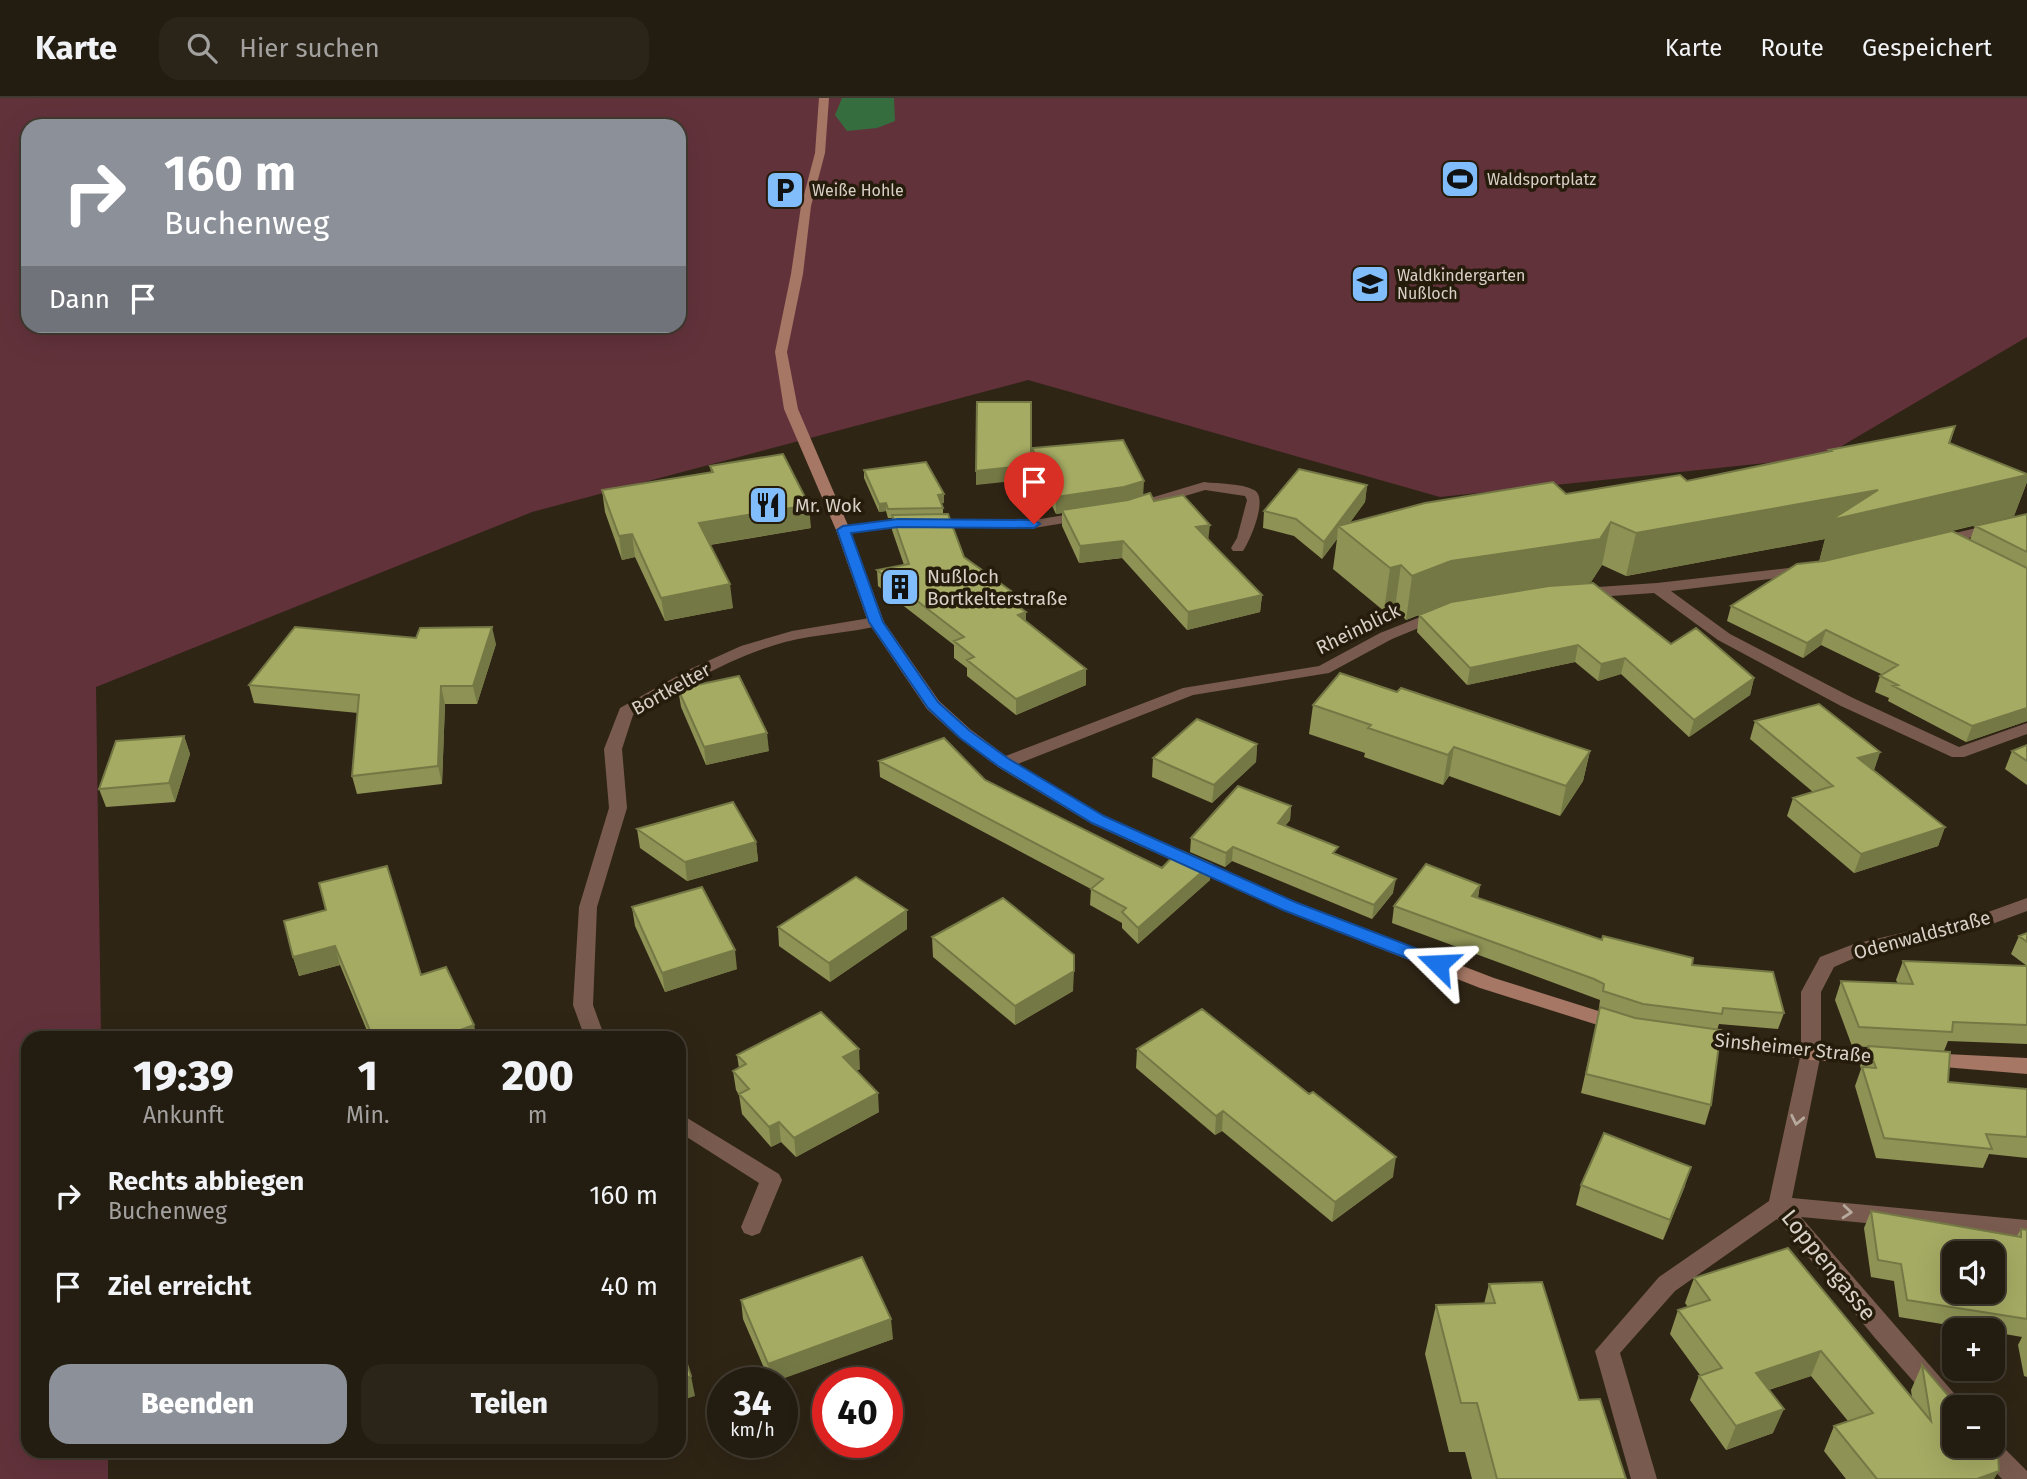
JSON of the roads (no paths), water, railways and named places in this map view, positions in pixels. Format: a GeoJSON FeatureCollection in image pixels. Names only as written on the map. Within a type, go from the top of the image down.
{"type":"FeatureCollection","features":[{"type":"Feature","properties":{"kind":"street"},"geometry":{"type":"LineString","coordinates":[[824,98],[820,153],[806,205],[797,274],[780,352],[791,409],[843,530],[876,622],[933,705],[965,734],[1004,763],[1098,820],[1289,906],[1488,983],[1637,1030]]}},
{"type":"Feature","properties":{"kind":"street"},"geometry":{"type":"LineString","coordinates":[[843,530],[898,523],[1034,524],[1107,513],[1204,486],[1251,493],[1254,500],[1244,538],[1238,548]]}},
{"type":"Feature","properties":{"kind":"street"},"geometry":{"type":"LineString","coordinates":[[1923,544],[2027,520]]}},
{"type":"Feature","properties":{"kind":"street"},"geometry":{"type":"LineString","coordinates":[[1948,538],[1971,550]]}},
{"type":"Feature","properties":{"kind":"street"},"geometry":{"type":"LineString","coordinates":[[1570,594],[1657,588],[1819,569]]}},
{"type":"Feature","properties":{"kind":"street"},"geometry":{"type":"LineString","coordinates":[[1657,588],[1724,636],[1847,702],[1958,753],[2027,728]]}},
{"type":"Feature","properties":{"kind":"street","name":"Rheinblick"},"geometry":{"type":"LineString","coordinates":[[1004,763],[1189,691],[1323,670],[1386,636],[1444,612],[1457,610]]}},
{"type":"Feature","properties":{"kind":"street","name":"Bortkelter"},"geometry":{"type":"LineString","coordinates":[[593,1031],[583,1005],[588,907],[618,808],[613,749],[626,712],[687,677],[764,643],[825,629],[876,622]]}},
{"type":"Feature","properties":{"kind":"street","name":"Odenwaldstraße"},"geometry":{"type":"LineString","coordinates":[[1811,1053],[1811,992],[1827,962],[1854,951],[1985,920],[2027,904]]}},
{"type":"Feature","properties":{"kind":"street","name":"Sinsheimer Straße"},"geometry":{"type":"LineString","coordinates":[[1677,1035],[1811,1053],[2027,1066]]}},
{"type":"Feature","properties":{"kind":"street","name":"Loppengasse"},"geometry":{"type":"LineString","coordinates":[[1811,1053],[1779,1206],[1882,1331],[1942,1396]]}},
{"type":"Feature","properties":{"kind":"street"},"geometry":{"type":"LineString","coordinates":[[686,1125],[771,1180],[752,1227]]}},
{"type":"Feature","properties":{"kind":"street"},"geometry":{"type":"LineString","coordinates":[[1644,1479],[1607,1351],[1667,1284],[1779,1206],[2027,1229]]}},
{"type":"Feature","properties":{"kind":"street"},"geometry":{"type":"LineString","coordinates":[[1999,1458],[2018,1479]]}},
{"type":"Feature","properties":{"kind":"place","name":"Waldsportplatz"},"geometry":{"type":"Point","coordinates":[1460,179]}},
{"type":"Feature","properties":{"kind":"place","name":"Weiße Hohle"},"geometry":{"type":"Point","coordinates":[785,190]}},
{"type":"Feature","properties":{"kind":"place","name":"Waldkindergarten Nußloch"},"geometry":{"type":"Point","coordinates":[1370,284]}},
{"type":"Feature","properties":{"kind":"place","name":"Mr. Wok"},"geometry":{"type":"Point","coordinates":[768,505]}},
{"type":"Feature","properties":{"kind":"place","name":"Nußloch Bortkelterstraße"},"geometry":{"type":"Point","coordinates":[900,587]}}]}
